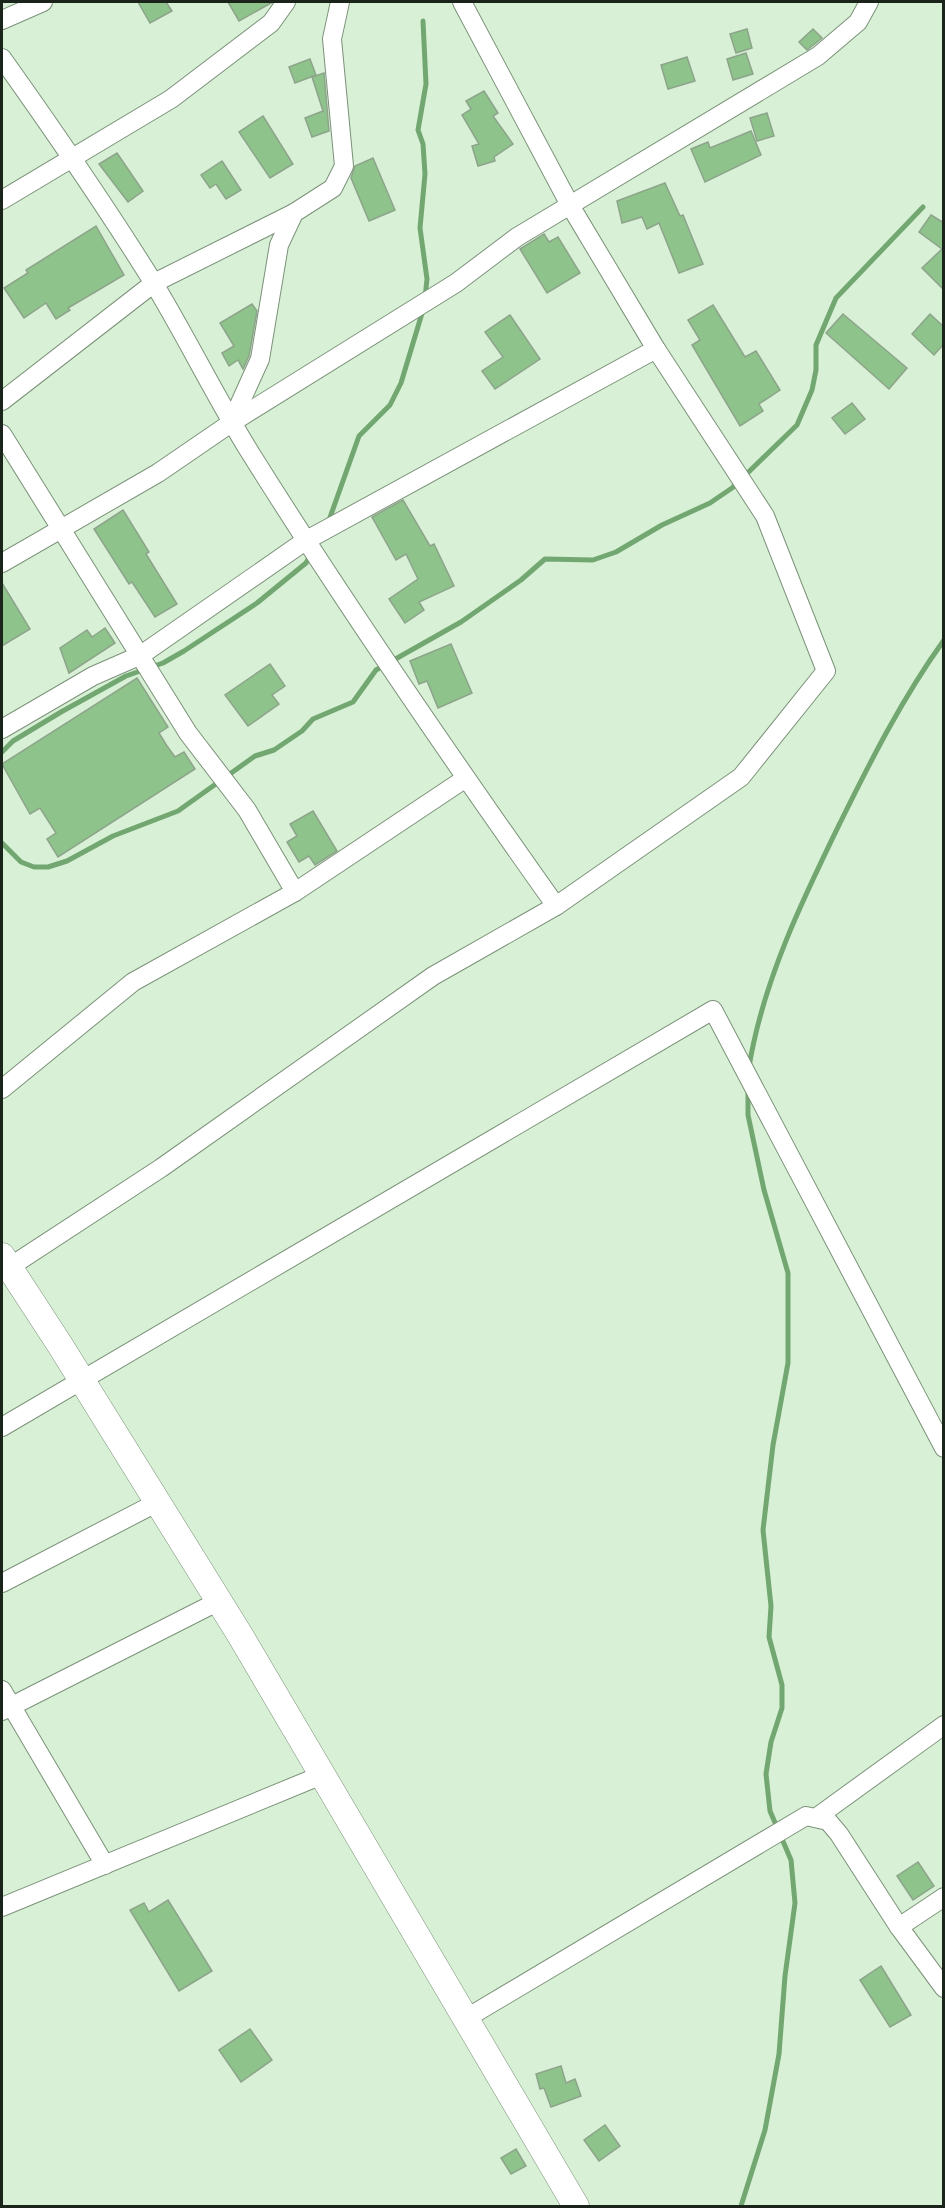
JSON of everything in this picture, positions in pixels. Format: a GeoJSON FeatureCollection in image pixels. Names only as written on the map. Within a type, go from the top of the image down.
{"type":"FeatureCollection","features":[{"type":"Feature","properties":{"kind":"street"},"geometry":{"type":"LineString","coordinates":[[2,20],[43,2]]}},
{"type":"Feature","properties":{"kind":"street"},"geometry":{"type":"LineString","coordinates":[[2,200],[72,156],[171,99],[271,23],[286,2]]}},
{"type":"Feature","properties":{"kind":"street"},"geometry":{"type":"LineString","coordinates":[[2,401],[154,283],[294,213],[333,188],[344,166],[332,39],[340,2]]}},
{"type":"Feature","properties":{"kind":"street"},"geometry":{"type":"LineString","coordinates":[[462,2],[571,207],[656,349],[765,516],[826,671],[741,777],[556,906],[433,976],[160,1168],[4,1265],[82,1380],[219,1601],[576,2206]]}},
{"type":"Feature","properties":{"kind":"street"},"geometry":{"type":"LineString","coordinates":[[2,563],[59,528],[158,473],[231,423],[456,283],[518,237],[571,207],[762,87],[818,56],[858,22],[869,2]]}},
{"type":"Feature","properties":{"kind":"street"},"geometry":{"type":"LineString","coordinates":[[2,58],[72,156],[154,283],[231,423],[305,541],[556,906]]}},
{"type":"Feature","properties":{"kind":"street"},"geometry":{"type":"LineString","coordinates":[[231,423],[260,359],[279,245],[294,213]]}},
{"type":"Feature","properties":{"kind":"street"},"geometry":{"type":"LineString","coordinates":[[2,729],[93,676],[141,655],[305,541],[656,349]]}},
{"type":"Feature","properties":{"kind":"street"},"geometry":{"type":"LineString","coordinates":[[2,434],[188,733],[247,810],[295,892]]}},
{"type":"Feature","properties":{"kind":"street"},"geometry":{"type":"LineString","coordinates":[[2,1089],[134,982],[295,892],[466,778]]}},
{"type":"Feature","properties":{"kind":"street"},"geometry":{"type":"LineString","coordinates":[[2,1427],[713,1011],[944,1448]]}},
{"type":"Feature","properties":{"kind":"street"},"geometry":{"type":"LineString","coordinates":[[2,1583],[158,1503]]}},
{"type":"Feature","properties":{"kind":"street"},"geometry":{"type":"LineString","coordinates":[[6,1709],[219,1601]]}},
{"type":"Feature","properties":{"kind":"street"},"geometry":{"type":"LineString","coordinates":[[2,1690],[6,1709],[105,1865]]}},
{"type":"Feature","properties":{"kind":"street"},"geometry":{"type":"LineString","coordinates":[[817,1817],[944,1725]]}},
{"type":"Feature","properties":{"kind":"street"},"geometry":{"type":"LineString","coordinates":[[2,1908],[322,1775]]}},
{"type":"Feature","properties":{"kind":"street"},"geometry":{"type":"LineString","coordinates":[[465,2019],[806,1816],[828,1821],[839,1834],[899,1927],[944,1988]]}},
{"type":"Feature","properties":{"kind":"street"},"geometry":{"type":"LineString","coordinates":[[899,1927],[944,1897]]}},
{"type":"Feature","properties":{"kind":"building"},"geometry":{"type":"Polygon","coordinates":[[[138,2],[166,2],[172,11],[150,23],[138,2]]]}},
{"type":"Feature","properties":{"kind":"building"},"geometry":{"type":"Polygon","coordinates":[[[228,2],[273,2],[239,21],[228,2]]]}},
{"type":"Feature","properties":{"kind":"building"},"geometry":{"type":"Polygon","coordinates":[[[747,29],[752,48],[736,53],[730,34],[747,29]]]}},
{"type":"Feature","properties":{"kind":"building"},"geometry":{"type":"Polygon","coordinates":[[[813,29],[822,38],[807,50],[799,42],[813,29]]]}},
{"type":"Feature","properties":{"kind":"building"},"geometry":{"type":"Polygon","coordinates":[[[746,53],[753,74],[733,80],[727,59],[746,53]]]}},
{"type":"Feature","properties":{"kind":"building"},"geometry":{"type":"Polygon","coordinates":[[[687,57],[695,81],[668,89],[661,65],[687,57]]]}},
{"type":"Feature","properties":{"kind":"building"},"geometry":{"type":"Polygon","coordinates":[[[310,59],[316,75],[295,83],[289,67],[310,59]]]}},
{"type":"Feature","properties":{"kind":"building"},"geometry":{"type":"Polygon","coordinates":[[[324,73],[329,131],[312,137],[305,118],[323,111],[312,77],[324,73]]]}},
{"type":"Feature","properties":{"kind":"building"},"geometry":{"type":"Polygon","coordinates":[[[484,91],[498,113],[493,116],[513,144],[494,157],[495,161],[478,166],[472,146],[479,144],[462,115],[471,109],[466,101],[484,91]]]}},
{"type":"Feature","properties":{"kind":"building"},"geometry":{"type":"Polygon","coordinates":[[[767,113],[774,136],[757,141],[750,118],[767,113]]]}},
{"type":"Feature","properties":{"kind":"building"},"geometry":{"type":"Polygon","coordinates":[[[263,116],[293,164],[270,178],[239,132],[263,116]]]}},
{"type":"Feature","properties":{"kind":"building"},"geometry":{"type":"Polygon","coordinates":[[[751,131],[761,155],[705,182],[691,149],[708,142],[710,148],[751,131]]]}},
{"type":"Feature","properties":{"kind":"building"},"geometry":{"type":"Polygon","coordinates":[[[117,153],[143,191],[128,202],[99,164],[117,153]]]}},
{"type":"Feature","properties":{"kind":"building"},"geometry":{"type":"Polygon","coordinates":[[[373,158],[395,210],[369,221],[351,178],[355,166],[373,158]]]}},
{"type":"Feature","properties":{"kind":"building"},"geometry":{"type":"Polygon","coordinates":[[[222,161],[241,190],[226,199],[216,184],[210,188],[201,175],[222,161]]]}},
{"type":"Feature","properties":{"kind":"building"},"geometry":{"type":"Polygon","coordinates":[[[665,183],[680,216],[683,215],[703,264],[679,273],[659,223],[647,229],[642,217],[622,223],[617,201],[665,183]]]}},
{"type":"Feature","properties":{"kind":"building"},"geometry":{"type":"Polygon","coordinates":[[[931,215],[944,223],[944,290],[922,268],[942,249],[919,232],[931,215]]]}},
{"type":"Feature","properties":{"kind":"building"},"geometry":{"type":"Polygon","coordinates":[[[96,226],[124,275],[68,308],[70,310],[56,319],[46,303],[24,318],[4,288],[28,273],[26,270],[96,226]]]}},
{"type":"Feature","properties":{"kind":"building"},"geometry":{"type":"Polygon","coordinates":[[[544,234],[549,242],[558,237],[580,273],[547,293],[520,249],[544,234]]]}},
{"type":"Feature","properties":{"kind":"building"},"geometry":{"type":"Polygon","coordinates":[[[252,304],[257,311],[249,356],[243,369],[238,360],[229,366],[222,353],[234,346],[220,323],[252,304]]]}},
{"type":"Feature","properties":{"kind":"building"},"geometry":{"type":"Polygon","coordinates":[[[713,305],[745,357],[756,351],[780,390],[759,404],[763,411],[740,426],[692,345],[700,340],[688,320],[713,305]]]}},
{"type":"Feature","properties":{"kind":"building"},"geometry":{"type":"Polygon","coordinates":[[[843,314],[907,368],[889,389],[826,333],[843,314]]]}},
{"type":"Feature","properties":{"kind":"building"},"geometry":{"type":"Polygon","coordinates":[[[930,314],[944,327],[944,344],[934,355],[912,334],[930,314]]]}},
{"type":"Feature","properties":{"kind":"building"},"geometry":{"type":"Polygon","coordinates":[[[510,315],[540,359],[495,389],[482,371],[503,357],[485,332],[510,315]]]}},
{"type":"Feature","properties":{"kind":"building"},"geometry":{"type":"Polygon","coordinates":[[[852,403],[865,419],[845,434],[832,418],[852,403]]]}},
{"type":"Feature","properties":{"kind":"building"},"geometry":{"type":"Polygon","coordinates":[[[403,500],[430,546],[434,544],[454,586],[419,602],[424,610],[405,623],[389,599],[418,579],[406,554],[396,560],[372,517],[403,500]]]}},
{"type":"Feature","properties":{"kind":"building"},"geometry":{"type":"Polygon","coordinates":[[[123,510],[149,552],[146,554],[177,604],[155,617],[132,582],[129,584],[94,529],[123,510]]]}},
{"type":"Feature","properties":{"kind":"building"},"geometry":{"type":"Polygon","coordinates":[[[2,583],[30,629],[2,646],[2,583]]]}},
{"type":"Feature","properties":{"kind":"building"},"geometry":{"type":"Polygon","coordinates":[[[105,628],[115,643],[69,673],[60,648],[87,630],[92,637],[105,628]]]}},
{"type":"Feature","properties":{"kind":"building"},"geometry":{"type":"Polygon","coordinates":[[[451,644],[472,693],[438,708],[427,681],[419,684],[410,661],[451,644]]]}},
{"type":"Feature","properties":{"kind":"building"},"geometry":{"type":"Polygon","coordinates":[[[270,664],[285,686],[272,695],[279,704],[248,726],[225,695],[270,664]]]}},
{"type":"Feature","properties":{"kind":"building"},"geometry":{"type":"Polygon","coordinates":[[[137,678],[168,727],[159,733],[167,746],[175,757],[184,752],[195,769],[58,857],[47,839],[56,833],[40,808],[30,814],[2,764],[137,678]]]}},
{"type":"Feature","properties":{"kind":"building"},"geometry":{"type":"Polygon","coordinates":[[[313,811],[337,851],[315,865],[309,856],[299,862],[287,842],[297,836],[290,824],[313,811]]]}},
{"type":"Feature","properties":{"kind":"building"},"geometry":{"type":"Polygon","coordinates":[[[918,1862],[934,1886],[913,1900],[897,1876],[918,1862]]]}},
{"type":"Feature","properties":{"kind":"building"},"geometry":{"type":"Polygon","coordinates":[[[168,1900],[212,1971],[179,1991],[130,1910],[144,1903],[149,1912],[168,1900]]]}},
{"type":"Feature","properties":{"kind":"building"},"geometry":{"type":"Polygon","coordinates":[[[881,1966],[911,2015],[890,2027],[860,1980],[881,1966]]]}},
{"type":"Feature","properties":{"kind":"building"},"geometry":{"type":"Polygon","coordinates":[[[250,2029],[272,2060],[241,2082],[219,2050],[250,2029]]]}},
{"type":"Feature","properties":{"kind":"building"},"geometry":{"type":"Polygon","coordinates":[[[561,2066],[566,2083],[575,2079],[581,2096],[551,2107],[544,2088],[540,2089],[536,2074],[561,2066]]]}},
{"type":"Feature","properties":{"kind":"building"},"geometry":{"type":"Polygon","coordinates":[[[605,2125],[620,2146],[599,2161],[584,2140],[605,2125]]]}},
{"type":"Feature","properties":{"kind":"building"},"geometry":{"type":"Polygon","coordinates":[[[516,2149],[526,2166],[511,2174],[501,2158],[516,2149]]]}},
{"type":"Feature","properties":{"kind":"waterway"},"geometry":{"type":"LineString","coordinates":[[423,21],[426,84],[418,130],[423,144],[425,174],[420,228],[427,279],[425,298]]}},
{"type":"Feature","properties":{"kind":"waterway"},"geometry":{"type":"LineString","coordinates":[[2,843],[21,862],[34,867],[48,867],[67,861],[113,836],[178,811],[255,756],[274,750],[302,731],[313,719],[353,702],[376,670],[461,622],[521,580],[545,559],[593,560],[616,552],[662,525],[710,503],[732,488],[797,425],[812,390],[816,370],[816,345],[836,298],[923,207]]}},
{"type":"Feature","properties":{"kind":"waterway"},"geometry":{"type":"LineString","coordinates":[[328,523],[359,436],[390,405],[401,383],[423,310]]}},
{"type":"Feature","properties":{"kind":"waterway"},"geometry":{"type":"LineString","coordinates":[[2,752],[13,741],[61,712],[126,676],[163,663],[184,651],[257,603],[306,563],[311,554]]}},
{"type":"Feature","properties":{"kind":"waterway"},"geometry":{"type":"LineString","coordinates":[[749,1067],[755,1035],[774,973],[812,882],[888,729],[944,640]]}},
{"type":"Feature","properties":{"kind":"waterway"},"geometry":{"type":"LineString","coordinates":[[741,2206],[765,2130],[779,2054],[785,1976],[795,1903],[791,1860],[770,1811],[766,1774],[771,1742],[782,1708],[782,1685],[769,1637],[771,1606],[763,1530],[773,1445],[788,1363],[788,1273],[764,1190],[748,1115],[748,1088]]}}]}
